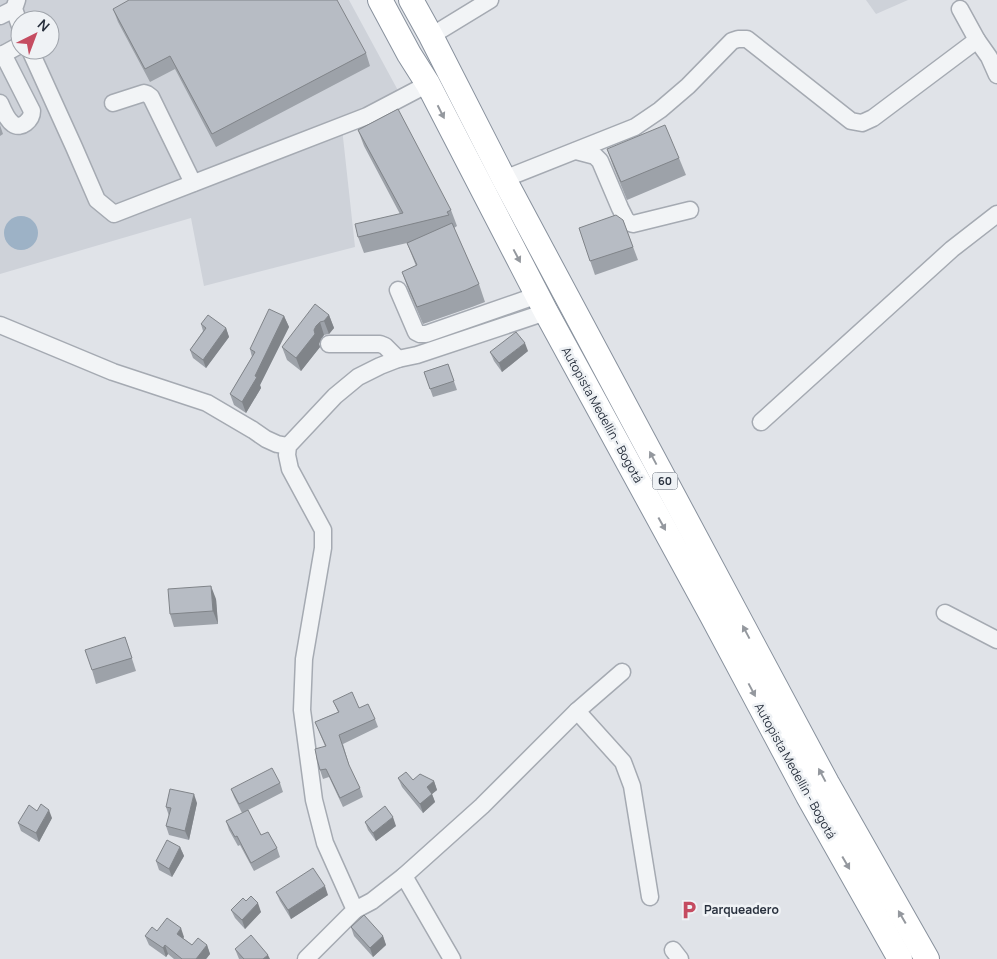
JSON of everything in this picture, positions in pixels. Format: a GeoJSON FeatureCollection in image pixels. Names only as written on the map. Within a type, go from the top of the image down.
{"type":"FeatureCollection","features":[{"type":"Feature","properties":{"kind":"highway","name":"Autopista Medellín - Bogotá"},"geometry":{"type":"LineString","coordinates":[[411,0],[504,179],[827,783],[927,959]]}},
{"type":"Feature","properties":{"kind":"highway","name":"Autopista Medellín - Bogotá"},"geometry":{"type":"LineString","coordinates":[[381,2],[409,54],[428,84],[542,304],[808,796],[900,959]]}},
{"type":"Feature","properties":{"kind":"street"},"geometry":{"type":"LineString","coordinates":[[431,36],[490,0]]}},
{"type":"Feature","properties":{"kind":"street"},"geometry":{"type":"LineString","coordinates":[[960,8],[977,40],[989,57],[997,75]]}},
{"type":"Feature","properties":{"kind":"street"},"geometry":{"type":"LineString","coordinates":[[504,179],[635,126],[660,110],[688,86],[732,41],[738,39],[747,39],[851,121],[862,123],[873,118],[977,40]]}},
{"type":"Feature","properties":{"kind":"street"},"geometry":{"type":"LineString","coordinates":[[0,103],[10,123],[15,126],[30,120],[32,116],[32,111],[2,55]]}},
{"type":"Feature","properties":{"kind":"street"},"geometry":{"type":"LineString","coordinates":[[35,60],[97,200],[114,214],[367,116],[428,84]]}},
{"type":"Feature","properties":{"kind":"street"},"geometry":{"type":"LineString","coordinates":[[113,103],[144,93],[151,97],[193,184]]}},
{"type":"Feature","properties":{"kind":"street"},"geometry":{"type":"LineString","coordinates":[[576,150],[598,158],[620,208],[626,220],[630,223],[633,224],[690,210]]}},
{"type":"Feature","properties":{"kind":"street"},"geometry":{"type":"LineString","coordinates":[[761,422],[952,249],[997,214]]}},
{"type":"Feature","properties":{"kind":"street"},"geometry":{"type":"LineString","coordinates":[[398,290],[416,332],[420,334],[542,304]]}},
{"type":"Feature","properties":{"kind":"street"},"geometry":{"type":"LineString","coordinates":[[355,910],[325,842],[314,800],[302,710],[304,659],[323,548],[323,530],[290,469],[287,455],[288,446],[335,396],[358,377],[398,358],[417,355],[542,304]]}},
{"type":"Feature","properties":{"kind":"street"},"geometry":{"type":"LineString","coordinates":[[0,325],[112,372],[207,403],[266,439],[288,446]]}},
{"type":"Feature","properties":{"kind":"street"},"geometry":{"type":"LineString","coordinates":[[329,344],[380,344],[398,358]]}},
{"type":"Feature","properties":{"kind":"street"},"geometry":{"type":"LineString","coordinates":[[945,613],[997,640]]}},
{"type":"Feature","properties":{"kind":"street"},"geometry":{"type":"LineString","coordinates":[[306,959],[355,910],[372,901],[404,876],[482,806],[577,711],[622,672]]}},
{"type":"Feature","properties":{"kind":"street"},"geometry":{"type":"LineString","coordinates":[[577,711],[623,762],[632,786],[650,897]]}},
{"type":"Feature","properties":{"kind":"street"},"geometry":{"type":"LineString","coordinates":[[404,876],[452,959]]}},
{"type":"Feature","properties":{"kind":"shaded area"},"geometry":{"type":"Polygon","coordinates":[[[0,0],[349,0],[401,96],[342,128],[355,247],[204,286],[191,218],[0,274],[0,0]]]}},
{"type":"Feature","properties":{"kind":"shaded area"},"geometry":{"type":"Polygon","coordinates":[[[866,0],[908,0],[876,14],[866,0]]]}},
{"type":"Feature","properties":{"kind":"water"},"geometry":{"type":"Polygon","coordinates":[[[21,216],[28,217],[33,221],[37,226],[37,240],[33,245],[28,249],[21,250],[14,249],[9,245],[5,240],[4,233],[5,226],[9,221],[14,217],[21,216]]]}},
{"type":"Feature","properties":{"kind":"building"},"geometry":{"type":"Polygon","coordinates":[[[129,0],[337,0],[366,53],[212,134],[170,56],[145,69],[113,9],[129,0]]]}},
{"type":"Feature","properties":{"kind":"building"},"geometry":{"type":"Polygon","coordinates":[[[398,109],[451,210],[447,212],[449,215],[358,237],[355,224],[403,213],[358,130],[398,109]]]}},
{"type":"Feature","properties":{"kind":"building"},"geometry":{"type":"Polygon","coordinates":[[[665,125],[679,158],[621,182],[607,149],[665,125]]]}},
{"type":"Feature","properties":{"kind":"building"},"geometry":{"type":"Polygon","coordinates":[[[616,215],[623,220],[633,247],[590,261],[579,228],[616,215]]]}},
{"type":"Feature","properties":{"kind":"building"},"geometry":{"type":"Polygon","coordinates":[[[452,223],[479,284],[417,307],[402,272],[417,265],[407,243],[452,223]]]}},
{"type":"Feature","properties":{"kind":"building"},"geometry":{"type":"Polygon","coordinates":[[[315,304],[329,315],[316,326],[315,334],[296,358],[282,347],[315,304]]]}},
{"type":"Feature","properties":{"kind":"building"},"geometry":{"type":"Polygon","coordinates":[[[269,309],[284,316],[255,376],[257,377],[242,402],[230,394],[255,352],[250,349],[269,309]]]}},
{"type":"Feature","properties":{"kind":"building"},"geometry":{"type":"Polygon","coordinates":[[[208,315],[226,328],[203,360],[190,350],[206,328],[201,324],[208,315]]]}},
{"type":"Feature","properties":{"kind":"building"},"geometry":{"type":"Polygon","coordinates":[[[516,332],[525,343],[499,363],[490,352],[516,332]]]}},
{"type":"Feature","properties":{"kind":"building"},"geometry":{"type":"Polygon","coordinates":[[[448,364],[454,381],[430,389],[424,372],[448,364]]]}},
{"type":"Feature","properties":{"kind":"building"},"geometry":{"type":"Polygon","coordinates":[[[211,586],[213,611],[170,614],[168,589],[211,586]]]}},
{"type":"Feature","properties":{"kind":"building"},"geometry":{"type":"Polygon","coordinates":[[[125,637],[132,658],[92,670],[85,650],[125,637]]]}},
{"type":"Feature","properties":{"kind":"building"},"geometry":{"type":"Polygon","coordinates":[[[352,692],[359,708],[368,704],[375,719],[339,735],[349,765],[360,788],[340,798],[326,769],[320,770],[315,749],[326,746],[315,722],[339,712],[333,701],[352,692]]]}},
{"type":"Feature","properties":{"kind":"building"},"geometry":{"type":"Polygon","coordinates":[[[272,768],[280,783],[239,804],[231,789],[272,768]]]}},
{"type":"Feature","properties":{"kind":"building"},"geometry":{"type":"Polygon","coordinates":[[[406,772],[413,780],[420,774],[434,781],[427,787],[432,794],[420,804],[398,778],[406,772]]]}},
{"type":"Feature","properties":{"kind":"building"},"geometry":{"type":"Polygon","coordinates":[[[170,789],[194,794],[185,831],[166,826],[171,808],[166,807],[170,789]]]}},
{"type":"Feature","properties":{"kind":"building"},"geometry":{"type":"Polygon","coordinates":[[[41,804],[49,810],[36,833],[18,823],[29,805],[37,811],[41,804]]]}},
{"type":"Feature","properties":{"kind":"building"},"geometry":{"type":"Polygon","coordinates":[[[385,806],[393,817],[373,833],[365,822],[385,806]]]}},
{"type":"Feature","properties":{"kind":"building"},"geometry":{"type":"Polygon","coordinates":[[[248,810],[261,835],[268,832],[277,848],[251,863],[237,836],[235,837],[226,821],[248,810]]]}},
{"type":"Feature","properties":{"kind":"building"},"geometry":{"type":"Polygon","coordinates":[[[167,840],[180,847],[169,869],[156,861],[167,840]]]}},
{"type":"Feature","properties":{"kind":"building"},"geometry":{"type":"Polygon","coordinates":[[[313,868],[325,886],[288,910],[276,892],[313,868]]]}},
{"type":"Feature","properties":{"kind":"building"},"geometry":{"type":"Polygon","coordinates":[[[251,896],[258,903],[242,920],[231,910],[243,898],[246,901],[251,896]]]}},
{"type":"Feature","properties":{"kind":"building"},"geometry":{"type":"Polygon","coordinates":[[[364,915],[383,936],[370,948],[351,927],[364,915]]]}},
{"type":"Feature","properties":{"kind":"building"},"geometry":{"type":"Polygon","coordinates":[[[167,918],[181,928],[177,934],[192,945],[198,938],[207,945],[196,959],[182,959],[165,945],[163,948],[145,936],[152,927],[157,931],[167,918]]]}},
{"type":"Feature","properties":{"kind":"building"},"geometry":{"type":"Polygon","coordinates":[[[251,935],[268,955],[263,959],[244,959],[235,949],[251,935]]]}},
{"type":"Feature","properties":{"kind":"place","name":"Parqueadero"},"geometry":{"type":"Point","coordinates":[689,910]}}]}
